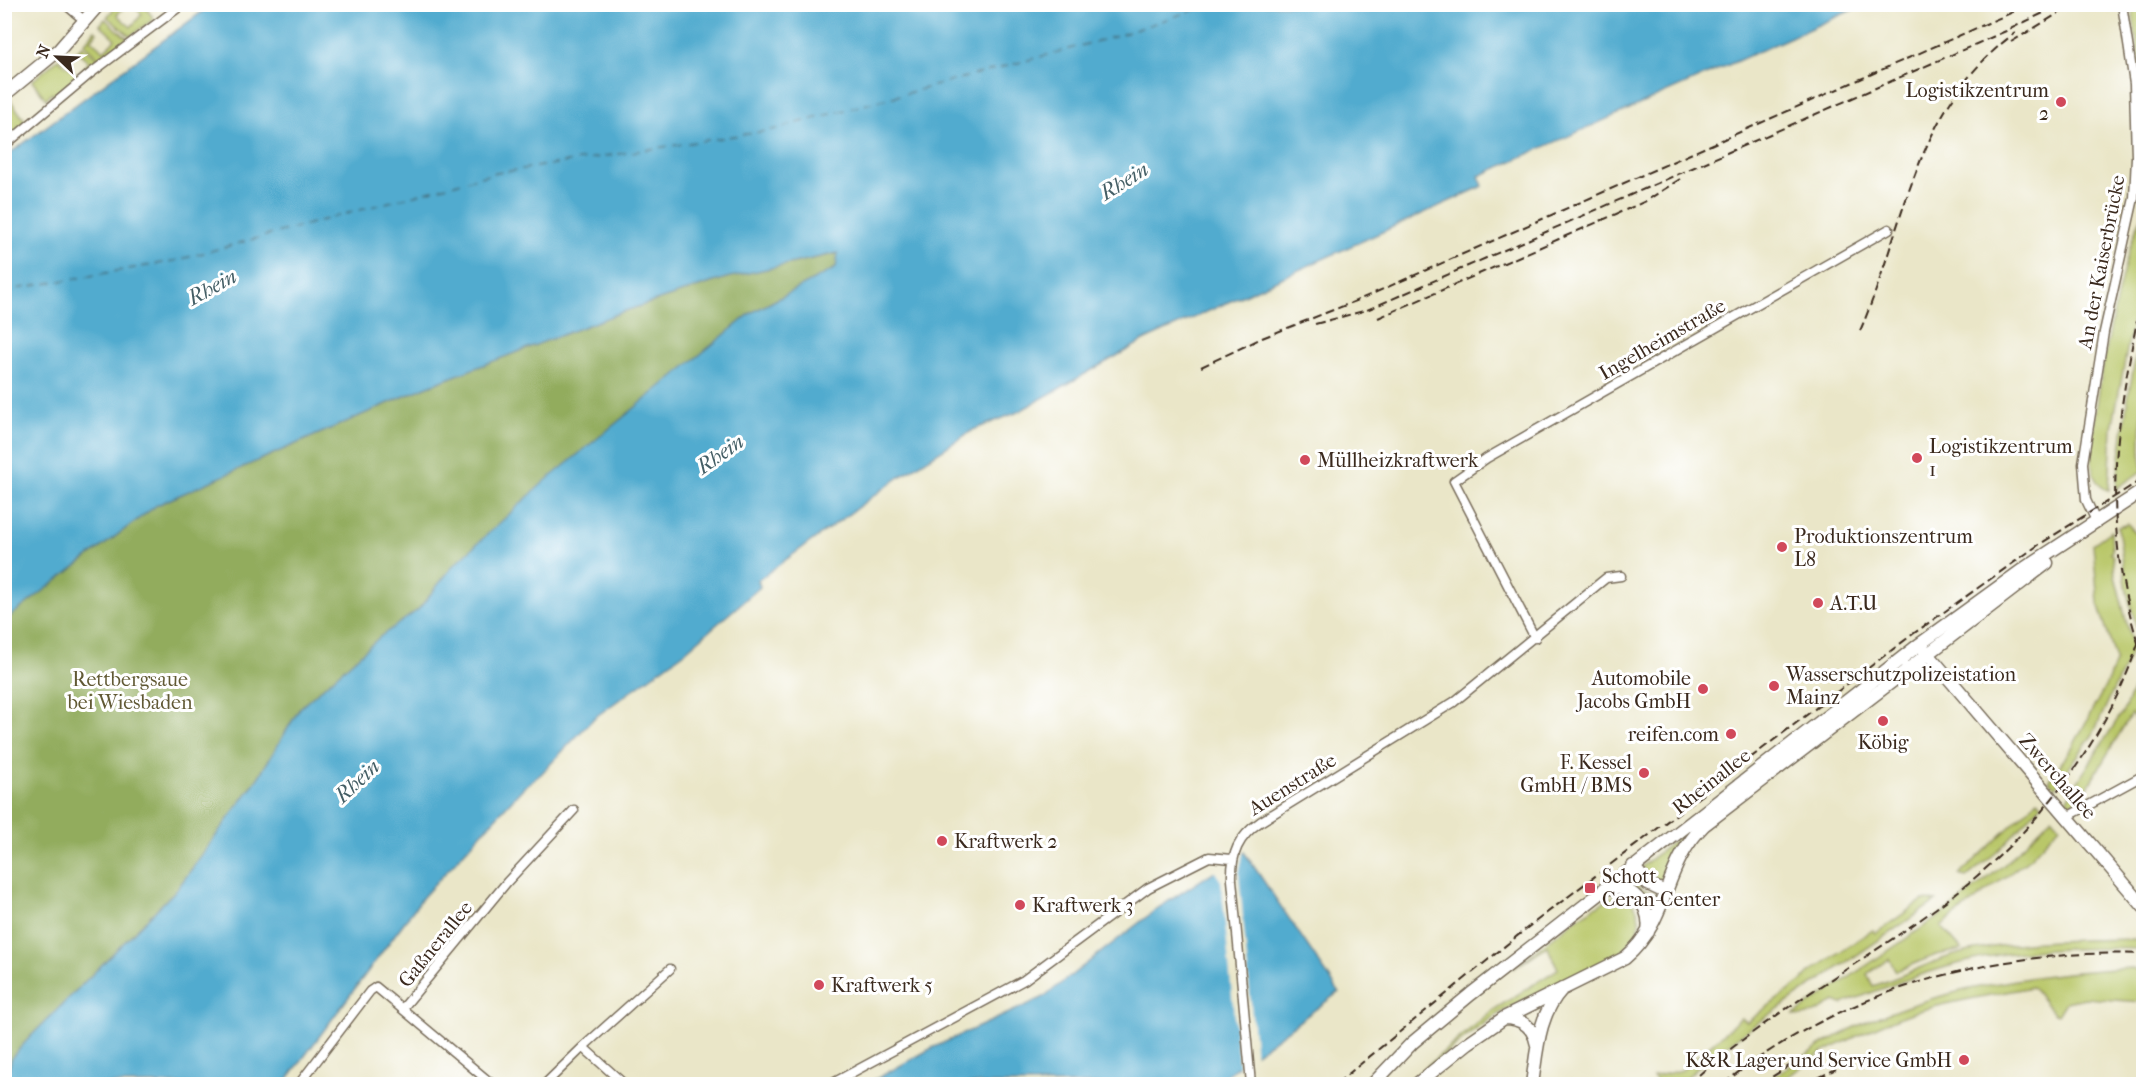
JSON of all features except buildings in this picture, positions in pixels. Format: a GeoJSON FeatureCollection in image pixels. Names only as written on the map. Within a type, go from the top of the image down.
{"type":"FeatureCollection","features":[{"type":"Feature","properties":{"kind":"main road"},"geometry":{"type":"LineString","coordinates":[[4,95],[59,50],[99,4]]}},
{"type":"Feature","properties":{"kind":"main road","name":"Rheinallee"},"geometry":{"type":"LineString","coordinates":[[1373,1084],[1412,1043],[1604,889],[2033,563],[2144,490]]}},
{"type":"Feature","properties":{"kind":"main road","name":"Rheinallee"},"geometry":{"type":"LineString","coordinates":[[1417,1084],[1504,1018],[1565,986],[1616,964],[1647,936],[1682,852],[1704,825],[1906,668],[1923,648]]}},
{"type":"Feature","properties":{"kind":"main road","name":"Zwerchallee"},"geometry":{"type":"LineString","coordinates":[[1923,648],[2144,906]]}},
{"type":"Feature","properties":{"kind":"main road"},"geometry":{"type":"LineString","coordinates":[[1906,668],[1942,671]]}},
{"type":"Feature","properties":{"kind":"main road"},"geometry":{"type":"LineString","coordinates":[[1634,866],[1648,884],[1665,892]]}},
{"type":"Feature","properties":{"kind":"main road"},"geometry":{"type":"LineString","coordinates":[[1604,889],[1619,888],[1638,897],[1648,915],[1647,936]]}},
{"type":"Feature","properties":{"kind":"main road"},"geometry":{"type":"LineString","coordinates":[[1532,1084],[1537,1048],[1547,1011],[1565,986]]}},
{"type":"Feature","properties":{"kind":"main road"},"geometry":{"type":"LineString","coordinates":[[1504,1018],[1526,1024],[1535,1037],[1537,1048]]}},
{"type":"Feature","properties":{"kind":"street"},"geometry":{"type":"LineString","coordinates":[[65,4],[85,21]]}},
{"type":"Feature","properties":{"kind":"street"},"geometry":{"type":"LineString","coordinates":[[4,146],[91,73],[183,4]]}},
{"type":"Feature","properties":{"kind":"street","name":"An der Kaiserbrücke"},"geometry":{"type":"LineString","coordinates":[[2093,525],[2086,500],[2083,463],[2104,332],[2134,198],[2135,102],[2122,4]]}},
{"type":"Feature","properties":{"kind":"street"},"geometry":{"type":"LineString","coordinates":[[2134,198],[2144,198]]}},
{"type":"Feature","properties":{"kind":"street","name":"Ingelheimstraße"},"geometry":{"type":"LineString","coordinates":[[1535,638],[1454,481],[1487,458],[1889,229]]}},
{"type":"Feature","properties":{"kind":"street","name":"Auenstraße"},"geometry":{"type":"LineString","coordinates":[[1232,859],[1242,837],[1255,825],[1454,702],[1606,578],[1621,576]]}},
{"type":"Feature","properties":{"kind":"street"},"geometry":{"type":"LineString","coordinates":[[2067,817],[2144,775]]}},
{"type":"Feature","properties":{"kind":"street","name":"Gaßnerallee"},"geometry":{"type":"LineString","coordinates":[[299,1084],[373,988],[381,990],[403,1008],[507,882],[573,810]]}},
{"type":"Feature","properties":{"kind":"street"},"geometry":{"type":"LineString","coordinates":[[831,1084],[1024,980],[1130,900],[1172,875],[1209,857],[1232,859],[1251,1084]]}},
{"type":"Feature","properties":{"kind":"street"},"geometry":{"type":"LineString","coordinates":[[545,1084],[582,1047],[670,969]]}},
{"type":"Feature","properties":{"kind":"street"},"geometry":{"type":"LineString","coordinates":[[403,1008],[492,1084]]}},
{"type":"Feature","properties":{"kind":"street"},"geometry":{"type":"LineString","coordinates":[[582,1047],[624,1084]]}},
{"type":"Feature","properties":{"kind":"green space"},"geometry":{"type":"Polygon","coordinates":[[[143,4],[154,19],[130,36],[107,17],[117,5],[121,5],[124,7],[117,15],[131,27],[142,14],[132,5],[143,4]]]}},
{"type":"Feature","properties":{"kind":"green space"},"geometry":{"type":"Polygon","coordinates":[[[2132,5],[2143,5],[2143,181],[2140,175],[2141,82],[2132,5]]]}},
{"type":"Feature","properties":{"kind":"green space"},"geometry":{"type":"Polygon","coordinates":[[[105,19],[128,39],[100,59],[84,44],[95,30],[97,32],[91,40],[104,51],[115,39],[100,25],[105,19]]]}},
{"type":"Feature","properties":{"kind":"green space"},"geometry":{"type":"Polygon","coordinates":[[[82,46],[99,60],[55,96],[52,93],[46,99],[32,81],[58,59],[78,75],[89,62],[77,51],[82,46]]]}},
{"type":"Feature","properties":{"kind":"green space"},"geometry":{"type":"Polygon","coordinates":[[[10,100],[26,122],[5,141],[5,105],[10,100]]]}},
{"type":"Feature","properties":{"kind":"green space"},"geometry":{"type":"Polygon","coordinates":[[[2143,216],[2143,267],[2112,428],[2109,490],[2097,482],[2092,470],[2095,415],[2117,297],[2126,261],[2143,216]]]}},
{"type":"Feature","properties":{"kind":"green space","name":"Rettbergsaue bei Wiesbaden"},"geometry":{"type":"Polygon","coordinates":[[[839,253],[836,268],[751,313],[453,566],[418,610],[381,636],[300,708],[258,778],[178,888],[31,1036],[12,1057],[5,1078],[5,620],[157,505],[423,388],[622,312],[726,278],[839,253]]]}},
{"type":"Feature","properties":{"kind":"green space"},"geometry":{"type":"Polygon","coordinates":[[[2143,317],[2141,458],[2143,470],[2116,489],[2127,403],[2143,317]]]}},
{"type":"Feature","properties":{"kind":"green space"},"geometry":{"type":"Polygon","coordinates":[[[2128,524],[2140,539],[2143,537],[2143,612],[2137,630],[2127,592],[2118,527],[2128,524]]]}},
{"type":"Feature","properties":{"kind":"green space"},"geometry":{"type":"Polygon","coordinates":[[[2111,531],[2112,551],[2110,553],[2113,556],[2115,576],[2133,648],[2093,734],[2056,787],[2049,781],[2073,746],[2107,683],[2116,660],[2098,603],[2093,544],[2111,531]]]}},
{"type":"Feature","properties":{"kind":"green space"},"geometry":{"type":"Polygon","coordinates":[[[2141,669],[2143,729],[2131,714],[2082,797],[2070,804],[2066,800],[2125,708],[2141,669]]]}},
{"type":"Feature","properties":{"kind":"green space"},"geometry":{"type":"Polygon","coordinates":[[[2038,800],[2042,804],[1998,851],[1967,877],[1959,875],[2038,800]]]}},
{"type":"Feature","properties":{"kind":"green space"},"geometry":{"type":"Polygon","coordinates":[[[2052,817],[2060,826],[2030,858],[1941,926],[1962,950],[1936,955],[1896,971],[1889,959],[1867,974],[1873,986],[1951,956],[1997,946],[2021,943],[2143,939],[2143,949],[2057,950],[2005,954],[1963,962],[1922,974],[1842,1004],[1835,1001],[1805,1016],[1794,1015],[1951,908],[2005,864],[2052,817]]]}},
{"type":"Feature","properties":{"kind":"green space"},"geometry":{"type":"Polygon","coordinates":[[[1703,818],[1685,839],[1663,878],[1658,881],[1651,880],[1641,867],[1703,818]]]}},
{"type":"Feature","properties":{"kind":"green space"},"geometry":{"type":"Polygon","coordinates":[[[1631,876],[1642,889],[1659,895],[1653,907],[1644,894],[1619,883],[1631,876]]]}},
{"type":"Feature","properties":{"kind":"green space"},"geometry":{"type":"Polygon","coordinates":[[[1613,896],[1627,898],[1637,909],[1639,916],[1635,937],[1626,949],[1607,962],[1498,1014],[1459,1042],[1411,1084],[1406,1084],[1490,1012],[1558,969],[1547,946],[1513,969],[1576,919],[1613,896]]]}},
{"type":"Feature","properties":{"kind":"green space"},"geometry":{"type":"Polygon","coordinates":[[[1923,900],[1936,901],[1750,1028],[1699,1066],[1680,1084],[1660,1084],[1653,1077],[1682,1070],[1741,1018],[1747,1022],[1802,981],[1809,973],[1873,930],[1876,933],[1923,900]]]}},
{"type":"Feature","properties":{"kind":"green space"},"geometry":{"type":"Polygon","coordinates":[[[2132,968],[2143,971],[2143,1002],[2085,998],[2066,1002],[2058,1015],[2054,1014],[2032,987],[1958,1001],[1891,1021],[1822,1053],[1786,1078],[1762,1084],[1827,1042],[1861,1024],[1936,997],[2015,980],[2132,968]]]}},
{"type":"Feature","properties":{"kind":"water","name":"Rhein"},"geometry":{"type":"Polygon","coordinates":[[[211,5],[1863,5],[1479,176],[1483,186],[1143,341],[1018,412],[973,430],[901,476],[758,580],[760,587],[685,652],[594,718],[541,774],[523,788],[423,897],[284,1084],[5,1084],[12,1057],[178,888],[258,778],[300,708],[381,636],[418,610],[453,566],[544,482],[751,313],[836,268],[838,253],[726,278],[622,312],[423,388],[157,505],[5,620],[5,157],[211,5]]]}},
{"type":"Feature","properties":{"kind":"water"},"geometry":{"type":"Polygon","coordinates":[[[1244,852],[1339,992],[1214,1084],[867,1084],[932,1048],[1042,998],[1158,908],[1244,852]]]}},
{"type":"Feature","properties":{"kind":"pier"},"geometry":{"type":"Polygon","coordinates":[[[1244,849],[1239,874],[1256,1058],[1239,1069],[1221,881],[1213,869],[1244,849]]]}},
{"type":"Feature","properties":{"kind":"ferry route"},"geometry":{"type":"LineString","coordinates":[[4,291],[174,261],[491,174],[772,130],[1120,35],[1211,4]]}},
{"type":"Feature","properties":{"kind":"railway"},"geometry":{"type":"LineString","coordinates":[[1201,367],[1262,338],[1356,301],[2031,4]]}},
{"type":"Feature","properties":{"kind":"railway"},"geometry":{"type":"LineString","coordinates":[[1315,324],[1367,310],[2006,31],[2062,4]]}},
{"type":"Feature","properties":{"kind":"railway"},"geometry":{"type":"LineString","coordinates":[[2011,42],[2074,4]]}},
{"type":"Feature","properties":{"kind":"railway"},"geometry":{"type":"LineString","coordinates":[[1860,331],[1917,170],[1934,132],[1954,96],[1981,63],[2015,33]]}},
{"type":"Feature","properties":{"kind":"railway"},"geometry":{"type":"LineString","coordinates":[[1378,318],[1646,201],[1680,179]]}},
{"type":"Feature","properties":{"kind":"railway"},"geometry":{"type":"LineString","coordinates":[[2144,288],[2125,385],[2116,474],[2116,519],[2120,564],[2129,612],[2144,661]]}},
{"type":"Feature","properties":{"kind":"railway"},"geometry":{"type":"LineString","coordinates":[[1336,1084],[1527,928],[1913,634],[2037,546],[2144,478]]}},
{"type":"Feature","properties":{"kind":"railway"},"geometry":{"type":"LineString","coordinates":[[1689,1084],[1723,1055],[1794,1003],[1942,904],[1977,876],[2032,823],[2056,794],[2099,731],[2132,662],[2144,625]]}},
{"type":"Feature","properties":{"kind":"railway"},"geometry":{"type":"LineString","coordinates":[[1723,1084],[1769,1051],[1818,1023],[1869,1000],[1922,981],[1976,968],[2031,959],[2087,954],[2144,954]]}},
{"type":"Feature","properties":{"kind":"railway"},"geometry":{"type":"LineString","coordinates":[[1761,1084],[1803,1057]]}},
{"type":"Feature","properties":{"kind":"railway"},"geometry":{"type":"LineString","coordinates":[[1806,1084],[1836,1069]]}},
{"type":"Feature","properties":{"kind":"place","name":"Logistikzentrum 2"},"geometry":{"type":"Point","coordinates":[2061,102]}},
{"type":"Feature","properties":{"kind":"place","name":"Logistikzentrum 1"},"geometry":{"type":"Point","coordinates":[1917,458]}},
{"type":"Feature","properties":{"kind":"place","name":"Müllheizkraftwerk"},"geometry":{"type":"Point","coordinates":[1305,460]}},
{"type":"Feature","properties":{"kind":"place","name":"Produktionszentrum L8"},"geometry":{"type":"Point","coordinates":[1782,547]}},
{"type":"Feature","properties":{"kind":"place","name":"A.T.U"},"geometry":{"type":"Point","coordinates":[1818,603]}},
{"type":"Feature","properties":{"kind":"place","name":"Wasserschutzpolizeistation Mainz"},"geometry":{"type":"Point","coordinates":[1774,686]}},
{"type":"Feature","properties":{"kind":"place","name":"Automobile Jacobs GmbH"},"geometry":{"type":"Point","coordinates":[1703,689]}},
{"type":"Feature","properties":{"kind":"place","name":"Köbig"},"geometry":{"type":"Point","coordinates":[1883,721]}},
{"type":"Feature","properties":{"kind":"place","name":"reifen.com"},"geometry":{"type":"Point","coordinates":[1731,734]}},
{"type":"Feature","properties":{"kind":"place","name":"F. Kessel GmbH / BMS"},"geometry":{"type":"Point","coordinates":[1644,773]}},
{"type":"Feature","properties":{"kind":"place","name":"Kraftwerk 2"},"geometry":{"type":"Point","coordinates":[942,841]}},
{"type":"Feature","properties":{"kind":"place","name":"Schott Ceran-Center"},"geometry":{"type":"Point","coordinates":[1590,888]}},
{"type":"Feature","properties":{"kind":"place","name":"Kraftwerk 3"},"geometry":{"type":"Point","coordinates":[1020,905]}},
{"type":"Feature","properties":{"kind":"place","name":"Kraftwerk 5"},"geometry":{"type":"Point","coordinates":[819,985]}},
{"type":"Feature","properties":{"kind":"place","name":"K&R Lager und Service GmbH"},"geometry":{"type":"Point","coordinates":[1964,1060]}}]}
